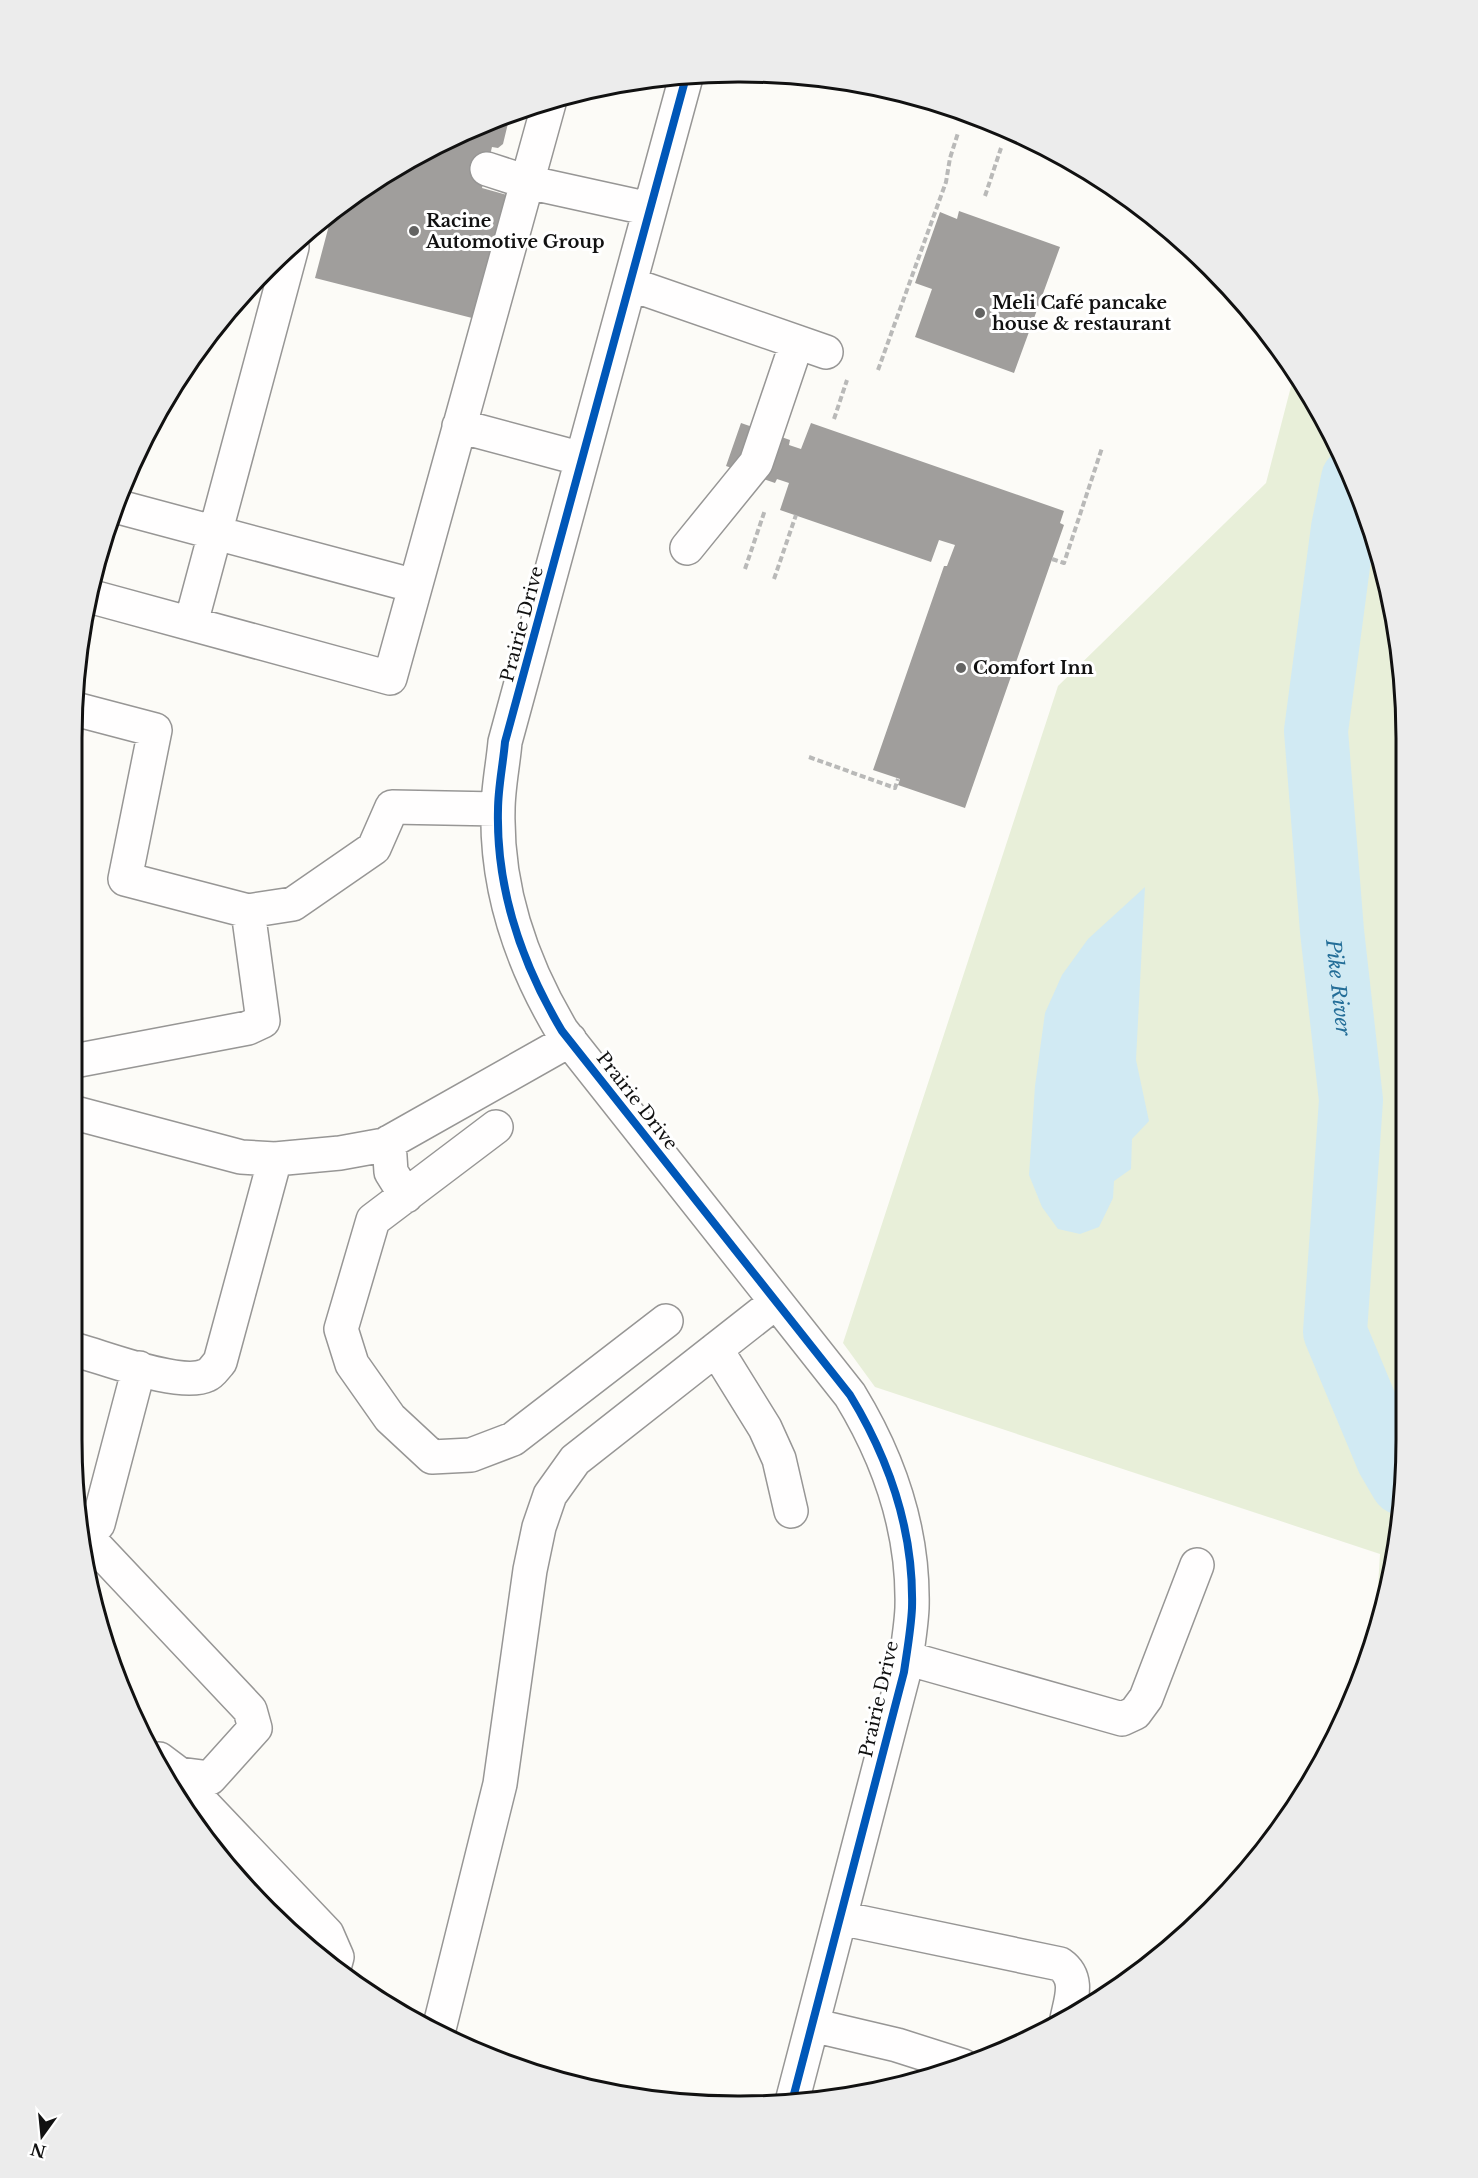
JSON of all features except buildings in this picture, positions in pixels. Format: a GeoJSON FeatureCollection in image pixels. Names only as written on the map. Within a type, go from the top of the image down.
{"type":"FeatureCollection","features":[{"type":"Feature","properties":{"kind":"street","name":"Prairie Drive"},"geometry":{"type":"LineString","coordinates":[[684,85],[505,742],[498,809],[502,875],[518,941],[545,1002],[570,1040],[850,1395],[867,1423],[892,1482],[907,1544],[912,1608],[906,1659],[794,2093]]}},
{"type":"Feature","properties":{"kind":"street"},"geometry":{"type":"LineString","coordinates":[[98,598],[390,678],[459,426],[486,308],[527,182],[547,112]]}},
{"type":"Feature","properties":{"kind":"street"},"geometry":{"type":"LineString","coordinates":[[487,170],[527,182],[650,209]]}},
{"type":"Feature","properties":{"kind":"street"},"geometry":{"type":"LineString","coordinates":[[191,623],[288,263]]}},
{"type":"Feature","properties":{"kind":"street"},"geometry":{"type":"LineString","coordinates":[[630,284],[825,355],[756,463],[687,548]]}},
{"type":"Feature","properties":{"kind":"street"},"geometry":{"type":"LineString","coordinates":[[459,426],[582,459]]}},
{"type":"Feature","properties":{"kind":"street"},"geometry":{"type":"LineString","coordinates":[[124,508],[415,586]]}},
{"type":"Feature","properties":{"kind":"street"},"geometry":{"type":"LineString","coordinates":[[83,711],[155,730],[124,879],[248,910],[293,904],[374,848],[392,807],[498,809]]}},
{"type":"Feature","properties":{"kind":"street"},"geometry":{"type":"LineString","coordinates":[[82,1059],[248,1028],[263,1021],[248,910]]}},
{"type":"Feature","properties":{"kind":"street"},"geometry":{"type":"LineString","coordinates":[[82,1115],[241,1157],[275,1159],[340,1153],[389,1142],[570,1040]]}},
{"type":"Feature","properties":{"kind":"street"},"geometry":{"type":"LineString","coordinates":[[496,1127],[373,1220],[341,1329],[352,1364],[390,1418],[432,1457],[471,1455],[513,1439],[666,1321]]}},
{"type":"Feature","properties":{"kind":"street"},"geometry":{"type":"LineString","coordinates":[[389,1142],[390,1172],[406,1196]]}},
{"type":"Feature","properties":{"kind":"street"},"geometry":{"type":"LineString","coordinates":[[82,1352],[139,1368],[195,1379],[209,1375],[220,1362],[275,1159]]}},
{"type":"Feature","properties":{"kind":"street"},"geometry":{"type":"LineString","coordinates":[[440,2023],[500,1784],[530,1570],[539,1527],[550,1495],[576,1460],[776,1302]]}},
{"type":"Feature","properties":{"kind":"street"},"geometry":{"type":"LineString","coordinates":[[716,1349],[765,1428],[779,1459],[791,1511]]}},
{"type":"Feature","properties":{"kind":"street"},"geometry":{"type":"LineString","coordinates":[[89,1533],[98,1524],[139,1368]]}},
{"type":"Feature","properties":{"kind":"street"},"geometry":{"type":"LineString","coordinates":[[92,1547],[250,1710],[255,1728],[210,1778],[189,1789]]}},
{"type":"Feature","properties":{"kind":"street"},"geometry":{"type":"LineString","coordinates":[[906,1659],[1122,1719],[1135,1713],[1146,1698],[1197,1565]]}},
{"type":"Feature","properties":{"kind":"street"},"geometry":{"type":"LineString","coordinates":[[170,1767],[179,1774],[189,1789],[327,1934],[337,1958]]}},
{"type":"Feature","properties":{"kind":"street"},"geometry":{"type":"LineString","coordinates":[[840,1918],[1060,1964],[1069,1971],[1074,1984],[1070,2006]]}},
{"type":"Feature","properties":{"kind":"street"},"geometry":{"type":"LineString","coordinates":[[812,2025],[897,2045],[949,2061]]}},
{"type":"Feature","properties":{"kind":"path"},"geometry":{"type":"LineString","coordinates":[[878,370],[919,264],[946,182],[950,158],[958,133]]}},
{"type":"Feature","properties":{"kind":"path"},"geometry":{"type":"LineString","coordinates":[[985,196],[1001,148]]}},
{"type":"Feature","properties":{"kind":"path"},"geometry":{"type":"LineString","coordinates":[[825,355],[834,419]]}},
{"type":"Feature","properties":{"kind":"path"},"geometry":{"type":"LineString","coordinates":[[1052,559],[1064,563],[1102,448]]}},
{"type":"Feature","properties":{"kind":"path"},"geometry":{"type":"LineString","coordinates":[[745,569],[764,514]]}},
{"type":"Feature","properties":{"kind":"path"},"geometry":{"type":"LineString","coordinates":[[774,579],[796,515]]}},
{"type":"Feature","properties":{"kind":"path"},"geometry":{"type":"LineString","coordinates":[[809,757],[895,788],[898,779]]}},
{"type":"Feature","properties":{"kind":"green space"},"geometry":{"type":"Polygon","coordinates":[[[1292,384],[1328,449],[1361,528],[1383,611],[1390,653],[1396,739],[1396,1439],[1390,1525],[1378,1588],[1380,1554],[875,1387],[843,1343],[1058,686],[1266,483],[1292,384]]]}},
{"type":"Feature","properties":{"kind":"water"},"geometry":{"type":"Polygon","coordinates":[[[1145,887],[1136,1060],[1149,1121],[1132,1139],[1131,1169],[1114,1181],[1113,1198],[1099,1227],[1080,1234],[1058,1229],[1042,1207],[1029,1175],[1035,1086],[1045,1013],[1062,975],[1088,939],[1145,887]]]}},
{"type":"Feature","properties":{"kind":"waterway","name":"Pike River"},"geometry":{"type":"LineString","coordinates":[[1349,497],[1343,528],[1316,731],[1332,931],[1351,1100],[1335,1332],[1395,1470]]}},
{"type":"Feature","properties":{"kind":"cycle path"},"geometry":{"type":"LineString","coordinates":[[684,85],[505,742],[498,802],[499,840],[502,869],[514,925],[535,979],[562,1031],[850,1395],[864,1419],[887,1470],[904,1524],[912,1580],[910,1632],[904,1672],[794,2093]]}},
{"type":"Feature","properties":{"kind":"place","name":"Racine Automotive Group"},"geometry":{"type":"Point","coordinates":[414,231]}},
{"type":"Feature","properties":{"kind":"place","name":"Meli Café pancake house & restaurant"},"geometry":{"type":"Point","coordinates":[980,313]}},
{"type":"Feature","properties":{"kind":"place","name":"Comfort Inn"},"geometry":{"type":"Point","coordinates":[961,668]}}]}
